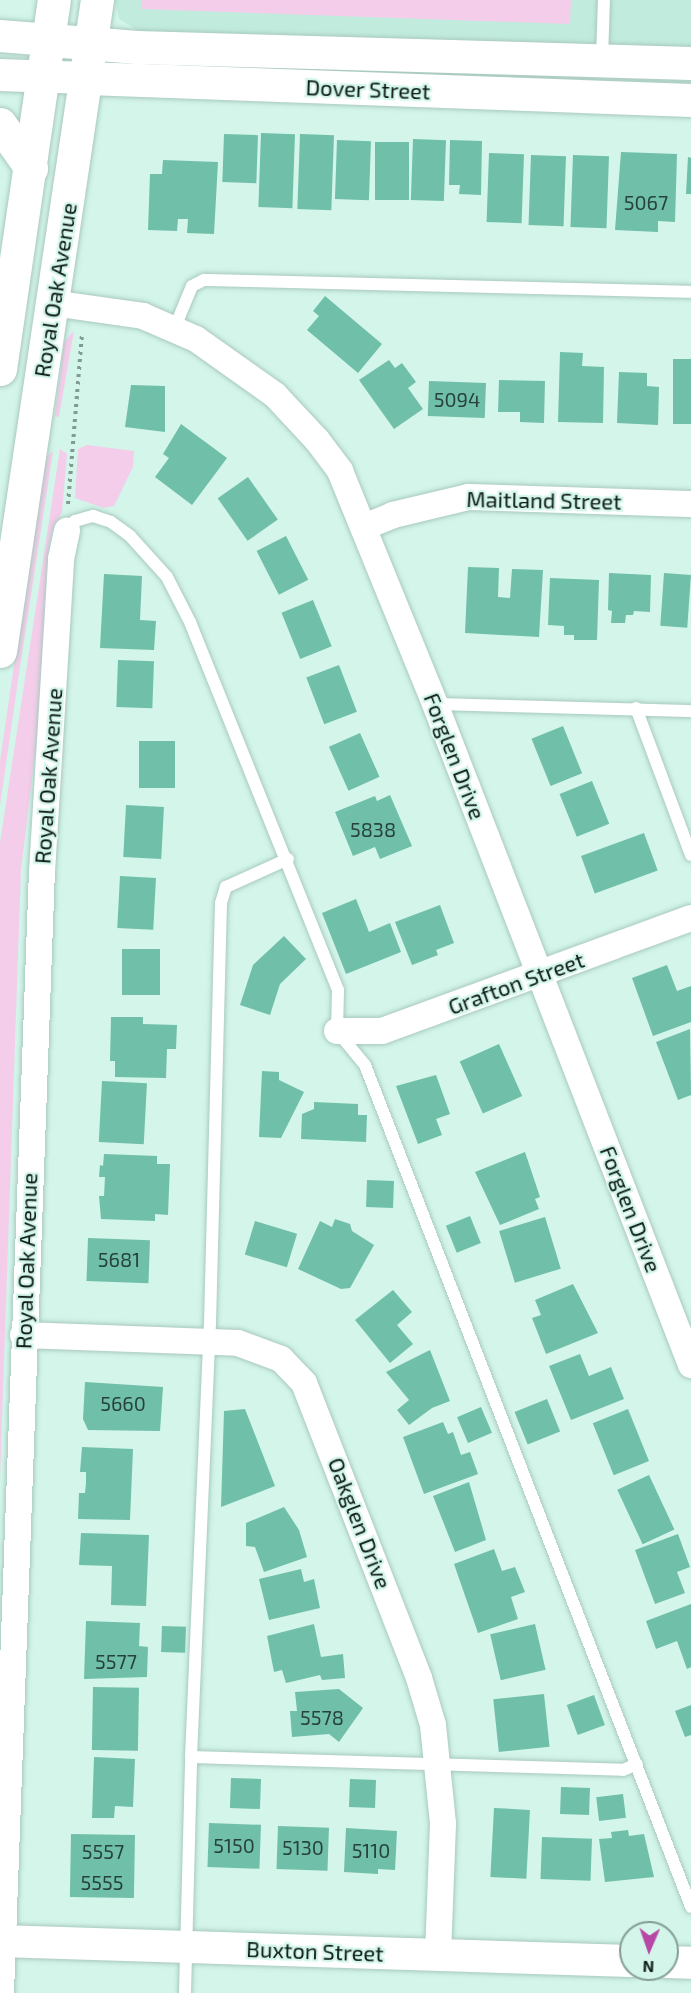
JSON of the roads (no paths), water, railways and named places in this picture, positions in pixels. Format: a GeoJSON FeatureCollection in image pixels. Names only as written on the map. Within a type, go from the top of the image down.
{"type":"FeatureCollection","features":[{"type":"Feature","properties":{"kind":"main road","name":"Royal Oak Avenue"},"geometry":{"type":"LineString","coordinates":[[0,369],[45,77],[54,0]]}},
{"type":"Feature","properties":{"kind":"main road","name":"Royal Oak Avenue"},"geometry":{"type":"LineString","coordinates":[[0,651],[97,0]]}},
{"type":"Feature","properties":{"kind":"main road","name":"Dover Street"},"geometry":{"type":"LineString","coordinates":[[50,40],[92,44],[691,63]]}},
{"type":"Feature","properties":{"kind":"main road","name":"Dover Street"},"geometry":{"type":"LineString","coordinates":[[87,78],[691,100]]}},
{"type":"Feature","properties":{"kind":"main road"},"geometry":{"type":"LineString","coordinates":[[0,124],[31,168]]}},
{"type":"Feature","properties":{"kind":"street"},"geometry":{"type":"LineString","coordinates":[[0,36],[50,40]]}},
{"type":"Feature","properties":{"kind":"street","name":"Dover Street"},"geometry":{"type":"LineString","coordinates":[[0,75],[87,78]]}},
{"type":"Feature","properties":{"kind":"street","name":"Forglen Drive"},"geometry":{"type":"LineString","coordinates":[[52,303],[143,316],[175,327],[237,365],[294,413],[340,471],[435,704],[691,1365]]}},
{"type":"Feature","properties":{"kind":"street","name":"Maitland Street"},"geometry":{"type":"LineString","coordinates":[[364,526],[417,508],[468,497],[691,504]]}},
{"type":"Feature","properties":{"kind":"street","name":"Royal Oak Avenue"},"geometry":{"type":"LineString","coordinates":[[1,1993],[23,1335],[42,872],[61,559],[67,531]]}},
{"type":"Feature","properties":{"kind":"street","name":"Grafton Street"},"geometry":{"type":"LineString","coordinates":[[337,1031],[382,1031],[541,975],[691,918]]}},
{"type":"Feature","properties":{"kind":"street","name":"Oakglen Drive"},"geometry":{"type":"LineString","coordinates":[[23,1335],[237,1343],[265,1351],[281,1359],[304,1383],[419,1678],[439,1766],[443,1824],[438,1955]]}},
{"type":"Feature","properties":{"kind":"street","name":"Buxton Street"},"geometry":{"type":"LineString","coordinates":[[1,1941],[619,1961]]}},
{"type":"Feature","properties":{"kind":"lane"},"geometry":{"type":"LineString","coordinates":[[602,60],[604,0]]}},
{"type":"Feature","properties":{"kind":"lane"},"geometry":{"type":"LineString","coordinates":[[175,327],[192,286],[204,280],[691,292]]}},
{"type":"Feature","properties":{"kind":"lane"},"geometry":{"type":"LineString","coordinates":[[67,531],[75,521],[93,516],[111,522],[150,555],[167,577],[190,622],[288,859],[338,990],[337,1031],[364,1065],[691,1907]]}},
{"type":"Feature","properties":{"kind":"lane"},"geometry":{"type":"LineString","coordinates":[[435,704],[691,711]]}},
{"type":"Feature","properties":{"kind":"lane"},"geometry":{"type":"LineString","coordinates":[[636,708],[691,855]]}},
{"type":"Feature","properties":{"kind":"lane"},"geometry":{"type":"LineString","coordinates":[[185,1993],[190,1757],[209,1342],[221,903],[226,887],[288,859]]}},
{"type":"Feature","properties":{"kind":"lane"},"geometry":{"type":"LineString","coordinates":[[190,1757],[623,1770],[637,1764]]}}]}
